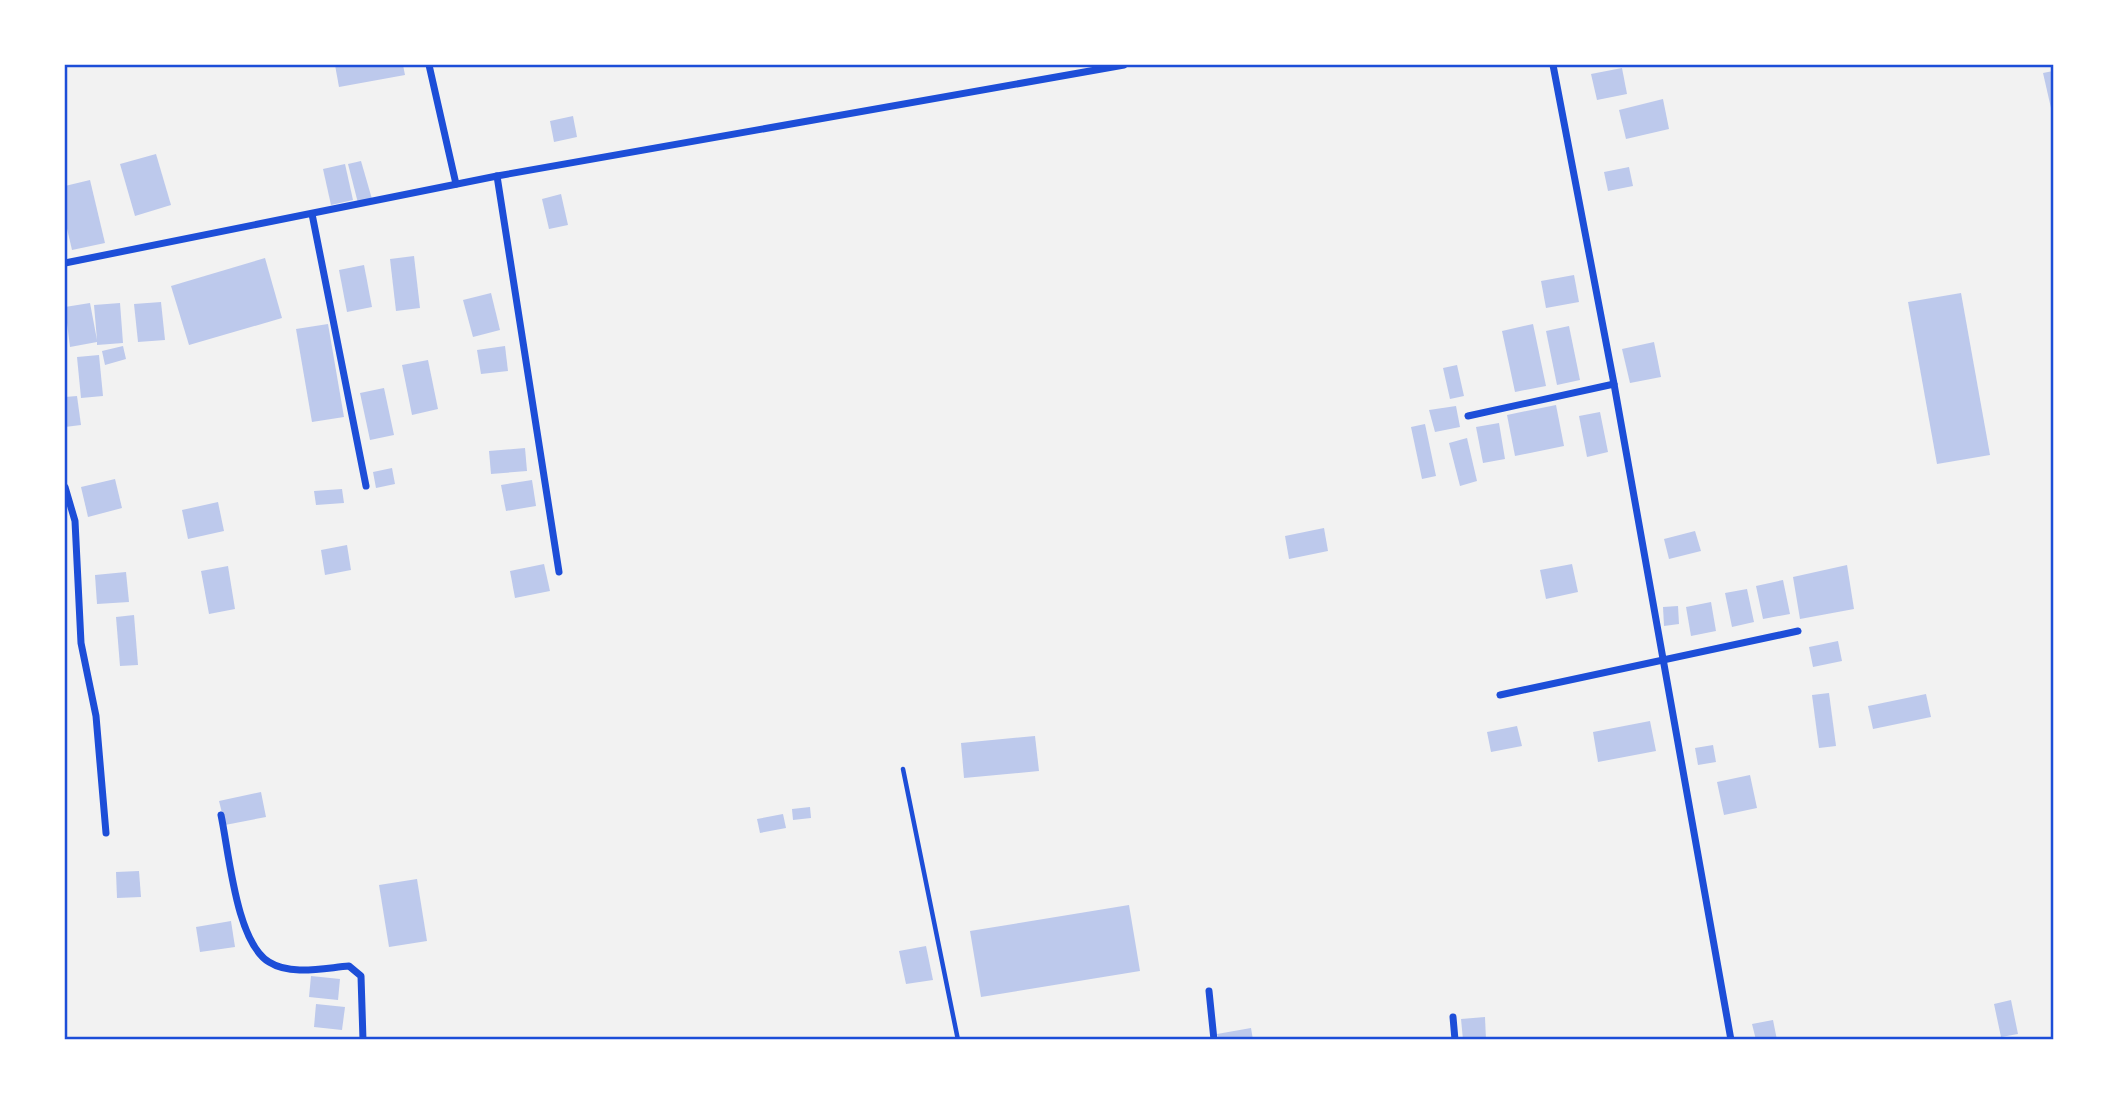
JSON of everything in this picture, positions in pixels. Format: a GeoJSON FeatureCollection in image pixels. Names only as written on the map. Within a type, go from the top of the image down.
{"type":"FeatureCollection","features":[{"type":"Feature","properties":{"kind":"street"},"geometry":{"type":"LineString","coordinates":[[429,65],[456,184]]}},
{"type":"Feature","properties":{"kind":"street"},"geometry":{"type":"LineString","coordinates":[[65,263],[497,176],[1124,65]]}},
{"type":"Feature","properties":{"kind":"street"},"geometry":{"type":"LineString","coordinates":[[1553,65],[1614,384],[1731,1040]]}},
{"type":"Feature","properties":{"kind":"street"},"geometry":{"type":"LineString","coordinates":[[497,176],[559,572]]}},
{"type":"Feature","properties":{"kind":"street"},"geometry":{"type":"LineString","coordinates":[[312,214],[366,486]]}},
{"type":"Feature","properties":{"kind":"street"},"geometry":{"type":"LineString","coordinates":[[1468,416],[1614,384]]}},
{"type":"Feature","properties":{"kind":"street"},"geometry":{"type":"LineString","coordinates":[[65,487],[75,521],[81,643],[96,716],[106,833]]}},
{"type":"Feature","properties":{"kind":"street"},"geometry":{"type":"LineString","coordinates":[[1500,695],[1798,631]]}},
{"type":"Feature","properties":{"kind":"street"},"geometry":{"type":"LineString","coordinates":[[220,814],[245,928],[254,949],[270,963],[300,971],[349,966],[361,976],[363,1040]]}},
{"type":"Feature","properties":{"kind":"street"},"geometry":{"type":"LineString","coordinates":[[1209,991],[1213,1040]]}},
{"type":"Feature","properties":{"kind":"street"},"geometry":{"type":"LineString","coordinates":[[1453,1017],[1455,1040]]}},
{"type":"Feature","properties":{"kind":"lane"},"geometry":{"type":"LineString","coordinates":[[903,769],[958,1040]]}},
{"type":"Feature","properties":{"kind":"building"},"geometry":{"type":"Polygon","coordinates":[[[335,65],[403,65],[405,75],[339,87],[335,65]]]}},
{"type":"Feature","properties":{"kind":"building"},"geometry":{"type":"Polygon","coordinates":[[[1622,68],[1627,94],[1597,100],[1591,74],[1622,68]]]}},
{"type":"Feature","properties":{"kind":"building"},"geometry":{"type":"Polygon","coordinates":[[[2053,71],[2053,107],[2051,108],[2043,73],[2053,71]]]}},
{"type":"Feature","properties":{"kind":"building"},"geometry":{"type":"Polygon","coordinates":[[[1663,99],[1669,129],[1626,139],[1619,110],[1663,99]]]}},
{"type":"Feature","properties":{"kind":"building"},"geometry":{"type":"Polygon","coordinates":[[[573,116],[577,137],[554,142],[550,121],[573,116]]]}},
{"type":"Feature","properties":{"kind":"building"},"geometry":{"type":"Polygon","coordinates":[[[156,154],[171,205],[135,216],[120,164],[156,154]]]}},
{"type":"Feature","properties":{"kind":"building"},"geometry":{"type":"Polygon","coordinates":[[[361,161],[372,199],[358,203],[348,164],[361,161]]]}},
{"type":"Feature","properties":{"kind":"building"},"geometry":{"type":"Polygon","coordinates":[[[345,164],[353,200],[331,205],[323,169],[345,164]]]}},
{"type":"Feature","properties":{"kind":"building"},"geometry":{"type":"Polygon","coordinates":[[[1629,167],[1633,186],[1608,191],[1604,172],[1629,167]]]}},
{"type":"Feature","properties":{"kind":"building"},"geometry":{"type":"Polygon","coordinates":[[[90,180],[105,243],[72,250],[65,220],[65,186],[90,180]]]}},
{"type":"Feature","properties":{"kind":"building"},"geometry":{"type":"Polygon","coordinates":[[[561,194],[568,225],[549,229],[542,199],[561,194]]]}},
{"type":"Feature","properties":{"kind":"building"},"geometry":{"type":"Polygon","coordinates":[[[414,256],[420,308],[396,311],[390,259],[414,256]]]}},
{"type":"Feature","properties":{"kind":"building"},"geometry":{"type":"Polygon","coordinates":[[[265,258],[282,318],[189,345],[171,286],[265,258]]]}},
{"type":"Feature","properties":{"kind":"building"},"geometry":{"type":"Polygon","coordinates":[[[364,265],[372,307],[347,312],[339,270],[364,265]]]}},
{"type":"Feature","properties":{"kind":"building"},"geometry":{"type":"Polygon","coordinates":[[[1574,275],[1579,302],[1546,308],[1541,281],[1574,275]]]}},
{"type":"Feature","properties":{"kind":"building"},"geometry":{"type":"Polygon","coordinates":[[[491,293],[500,330],[473,337],[463,300],[491,293]]]}},
{"type":"Feature","properties":{"kind":"building"},"geometry":{"type":"Polygon","coordinates":[[[1961,293],[1990,455],[1937,464],[1908,302],[1961,293]]]}},
{"type":"Feature","properties":{"kind":"building"},"geometry":{"type":"Polygon","coordinates":[[[161,302],[165,340],[138,342],[134,304],[161,302]]]}},
{"type":"Feature","properties":{"kind":"building"},"geometry":{"type":"Polygon","coordinates":[[[90,303],[97,340],[94,305],[120,303],[123,343],[97,345],[97,342],[70,347],[65,307],[90,303]]]}},
{"type":"Feature","properties":{"kind":"building"},"geometry":{"type":"Polygon","coordinates":[[[328,324],[344,417],[312,422],[296,329],[328,324]]]}},
{"type":"Feature","properties":{"kind":"building"},"geometry":{"type":"Polygon","coordinates":[[[1533,324],[1546,386],[1515,392],[1502,331],[1533,324]]]}},
{"type":"Feature","properties":{"kind":"building"},"geometry":{"type":"Polygon","coordinates":[[[1569,326],[1580,380],[1557,385],[1546,331],[1569,326]]]}},
{"type":"Feature","properties":{"kind":"building"},"geometry":{"type":"Polygon","coordinates":[[[1654,342],[1661,377],[1630,383],[1622,349],[1654,342]]]}},
{"type":"Feature","properties":{"kind":"building"},"geometry":{"type":"Polygon","coordinates":[[[123,346],[126,359],[105,365],[102,351],[123,346]]]}},
{"type":"Feature","properties":{"kind":"building"},"geometry":{"type":"Polygon","coordinates":[[[505,346],[508,371],[481,374],[477,350],[505,346]]]}},
{"type":"Feature","properties":{"kind":"building"},"geometry":{"type":"Polygon","coordinates":[[[99,355],[103,396],[81,398],[77,357],[99,355]]]}},
{"type":"Feature","properties":{"kind":"building"},"geometry":{"type":"Polygon","coordinates":[[[428,360],[438,409],[412,415],[402,365],[428,360]]]}},
{"type":"Feature","properties":{"kind":"building"},"geometry":{"type":"Polygon","coordinates":[[[1457,365],[1464,396],[1450,399],[1443,368],[1457,365]]]}},
{"type":"Feature","properties":{"kind":"building"},"geometry":{"type":"Polygon","coordinates":[[[384,388],[394,435],[370,440],[360,393],[384,388]]]}},
{"type":"Feature","properties":{"kind":"building"},"geometry":{"type":"Polygon","coordinates":[[[77,396],[81,425],[65,427],[65,397],[77,396]]]}},
{"type":"Feature","properties":{"kind":"building"},"geometry":{"type":"Polygon","coordinates":[[[1556,405],[1564,446],[1515,456],[1507,415],[1556,405]]]}},
{"type":"Feature","properties":{"kind":"building"},"geometry":{"type":"Polygon","coordinates":[[[1456,406],[1460,427],[1435,432],[1429,410],[1456,406]]]}},
{"type":"Feature","properties":{"kind":"building"},"geometry":{"type":"Polygon","coordinates":[[[1600,412],[1608,452],[1587,457],[1579,416],[1600,412]]]}},
{"type":"Feature","properties":{"kind":"building"},"geometry":{"type":"Polygon","coordinates":[[[1499,423],[1505,459],[1483,463],[1476,427],[1499,423]]]}},
{"type":"Feature","properties":{"kind":"building"},"geometry":{"type":"Polygon","coordinates":[[[1425,424],[1436,476],[1422,479],[1411,427],[1425,424]]]}},
{"type":"Feature","properties":{"kind":"building"},"geometry":{"type":"Polygon","coordinates":[[[1467,438],[1477,481],[1460,486],[1449,443],[1467,438]]]}},
{"type":"Feature","properties":{"kind":"building"},"geometry":{"type":"Polygon","coordinates":[[[525,448],[527,471],[491,474],[489,451],[525,448]]]}},
{"type":"Feature","properties":{"kind":"building"},"geometry":{"type":"Polygon","coordinates":[[[392,468],[395,484],[376,488],[373,472],[392,468]]]}},
{"type":"Feature","properties":{"kind":"building"},"geometry":{"type":"Polygon","coordinates":[[[115,479],[122,508],[88,517],[81,487],[115,479]]]}},
{"type":"Feature","properties":{"kind":"building"},"geometry":{"type":"Polygon","coordinates":[[[532,480],[536,506],[506,511],[501,485],[532,480]]]}},
{"type":"Feature","properties":{"kind":"building"},"geometry":{"type":"Polygon","coordinates":[[[342,489],[344,503],[316,505],[314,491],[342,489]]]}},
{"type":"Feature","properties":{"kind":"building"},"geometry":{"type":"Polygon","coordinates":[[[218,502],[224,531],[188,539],[182,510],[218,502]]]}},
{"type":"Feature","properties":{"kind":"building"},"geometry":{"type":"Polygon","coordinates":[[[1324,528],[1328,551],[1289,559],[1285,536],[1324,528]]]}},
{"type":"Feature","properties":{"kind":"building"},"geometry":{"type":"Polygon","coordinates":[[[1695,531],[1701,551],[1669,559],[1664,539],[1695,531]]]}},
{"type":"Feature","properties":{"kind":"building"},"geometry":{"type":"Polygon","coordinates":[[[347,545],[351,570],[325,575],[321,550],[347,545]]]}},
{"type":"Feature","properties":{"kind":"building"},"geometry":{"type":"Polygon","coordinates":[[[544,564],[550,591],[515,598],[510,571],[544,564]]]}},
{"type":"Feature","properties":{"kind":"building"},"geometry":{"type":"Polygon","coordinates":[[[1572,564],[1578,592],[1546,599],[1540,570],[1572,564]]]}},
{"type":"Feature","properties":{"kind":"building"},"geometry":{"type":"Polygon","coordinates":[[[1847,565],[1854,609],[1800,619],[1793,577],[1847,565]]]}},
{"type":"Feature","properties":{"kind":"building"},"geometry":{"type":"Polygon","coordinates":[[[228,566],[235,609],[209,614],[201,571],[228,566]]]}},
{"type":"Feature","properties":{"kind":"building"},"geometry":{"type":"Polygon","coordinates":[[[126,572],[129,602],[97,604],[95,575],[126,572]]]}},
{"type":"Feature","properties":{"kind":"building"},"geometry":{"type":"Polygon","coordinates":[[[1783,580],[1790,614],[1763,619],[1756,586],[1783,580]]]}},
{"type":"Feature","properties":{"kind":"building"},"geometry":{"type":"Polygon","coordinates":[[[1747,589],[1754,622],[1732,627],[1725,593],[1747,589]]]}},
{"type":"Feature","properties":{"kind":"building"},"geometry":{"type":"Polygon","coordinates":[[[1711,602],[1716,631],[1691,636],[1686,607],[1711,602]]]}},
{"type":"Feature","properties":{"kind":"building"},"geometry":{"type":"Polygon","coordinates":[[[1678,606],[1679,624],[1664,626],[1663,607],[1678,606]]]}},
{"type":"Feature","properties":{"kind":"building"},"geometry":{"type":"Polygon","coordinates":[[[134,615],[138,665],[120,666],[116,617],[134,615]]]}},
{"type":"Feature","properties":{"kind":"building"},"geometry":{"type":"Polygon","coordinates":[[[1838,641],[1842,661],[1813,667],[1809,647],[1838,641]]]}},
{"type":"Feature","properties":{"kind":"building"},"geometry":{"type":"Polygon","coordinates":[[[1829,693],[1836,746],[1819,748],[1812,695],[1829,693]]]}},
{"type":"Feature","properties":{"kind":"building"},"geometry":{"type":"Polygon","coordinates":[[[1926,694],[1931,717],[1873,729],[1868,706],[1926,694]]]}},
{"type":"Feature","properties":{"kind":"building"},"geometry":{"type":"Polygon","coordinates":[[[1650,721],[1656,751],[1598,762],[1593,732],[1650,721]]]}},
{"type":"Feature","properties":{"kind":"building"},"geometry":{"type":"Polygon","coordinates":[[[1517,726],[1522,746],[1491,752],[1487,732],[1517,726]]]}},
{"type":"Feature","properties":{"kind":"building"},"geometry":{"type":"Polygon","coordinates":[[[1035,736],[1039,771],[964,778],[961,743],[1035,736]]]}},
{"type":"Feature","properties":{"kind":"building"},"geometry":{"type":"Polygon","coordinates":[[[1713,745],[1716,762],[1698,765],[1695,748],[1713,745]]]}},
{"type":"Feature","properties":{"kind":"building"},"geometry":{"type":"Polygon","coordinates":[[[1750,775],[1757,808],[1724,815],[1717,782],[1750,775]]]}},
{"type":"Feature","properties":{"kind":"building"},"geometry":{"type":"Polygon","coordinates":[[[261,792],[266,817],[225,825],[219,801],[261,792]]]}},
{"type":"Feature","properties":{"kind":"building"},"geometry":{"type":"Polygon","coordinates":[[[810,807],[811,818],[793,820],[792,809],[810,807]]]}},
{"type":"Feature","properties":{"kind":"building"},"geometry":{"type":"Polygon","coordinates":[[[783,814],[786,828],[760,833],[757,819],[783,814]]]}},
{"type":"Feature","properties":{"kind":"building"},"geometry":{"type":"Polygon","coordinates":[[[139,871],[141,897],[117,898],[116,872],[139,871]]]}},
{"type":"Feature","properties":{"kind":"building"},"geometry":{"type":"Polygon","coordinates":[[[417,879],[427,941],[389,947],[379,885],[417,879]]]}},
{"type":"Feature","properties":{"kind":"building"},"geometry":{"type":"Polygon","coordinates":[[[1129,905],[1140,971],[981,997],[970,931],[1129,905]]]}},
{"type":"Feature","properties":{"kind":"building"},"geometry":{"type":"Polygon","coordinates":[[[231,921],[235,947],[200,952],[196,927],[231,921]]]}},
{"type":"Feature","properties":{"kind":"building"},"geometry":{"type":"Polygon","coordinates":[[[926,946],[933,980],[906,984],[899,951],[926,946]]]}},
{"type":"Feature","properties":{"kind":"building"},"geometry":{"type":"Polygon","coordinates":[[[311,976],[340,979],[338,1000],[309,997],[311,976]]]}},
{"type":"Feature","properties":{"kind":"building"},"geometry":{"type":"Polygon","coordinates":[[[2011,1000],[2018,1034],[2001,1037],[1994,1004],[2011,1000]]]}},
{"type":"Feature","properties":{"kind":"building"},"geometry":{"type":"Polygon","coordinates":[[[316,1004],[345,1007],[342,1030],[314,1027],[316,1004]]]}},
{"type":"Feature","properties":{"kind":"building"},"geometry":{"type":"Polygon","coordinates":[[[1485,1017],[1486,1040],[1463,1040],[1461,1019],[1485,1017]]]}},
{"type":"Feature","properties":{"kind":"building"},"geometry":{"type":"Polygon","coordinates":[[[1773,1020],[1777,1040],[1756,1040],[1752,1024],[1773,1020]]]}},
{"type":"Feature","properties":{"kind":"building"},"geometry":{"type":"Polygon","coordinates":[[[1251,1028],[1253,1040],[1219,1040],[1217,1034],[1251,1028]]]}}]}
